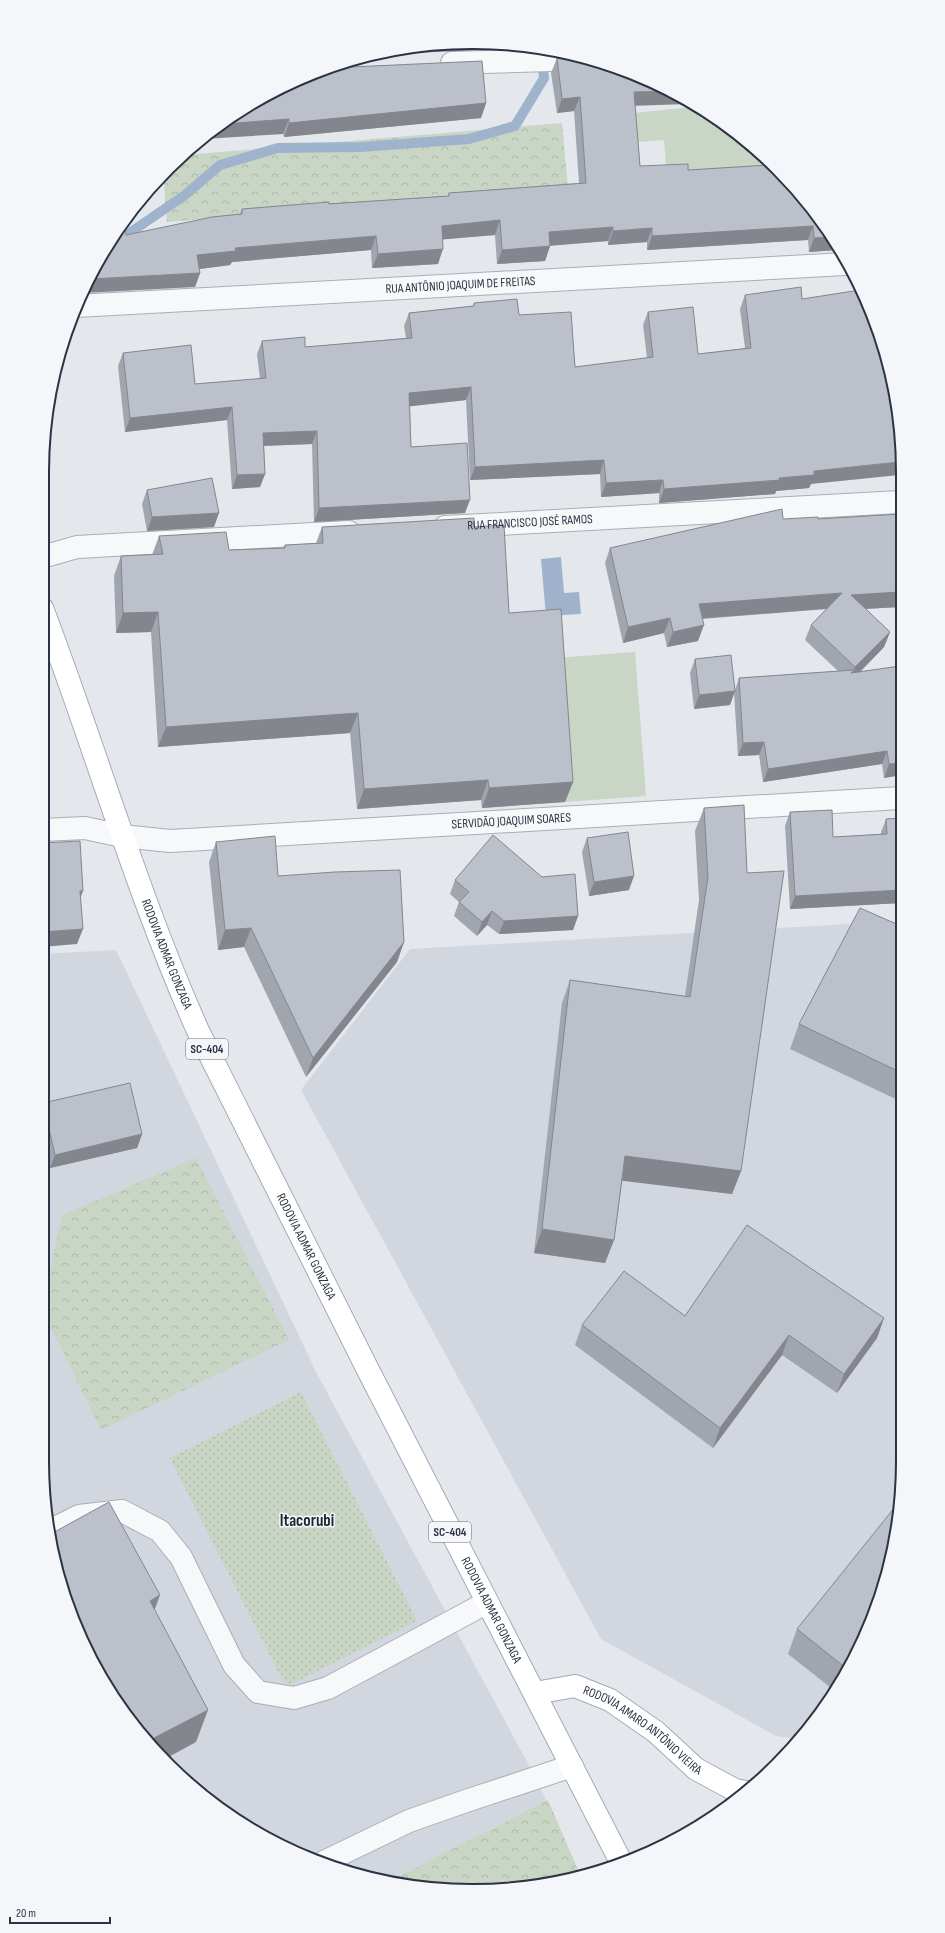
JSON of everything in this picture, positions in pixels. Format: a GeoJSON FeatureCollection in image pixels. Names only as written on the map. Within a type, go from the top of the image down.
{"type":"FeatureCollection","features":[{"type":"Feature","properties":{"kind":"main road","name":"RODOVIA ADMAR GONZAGA"},"geometry":{"type":"LineString","coordinates":[[49,627],[81,712],[122,836],[175,979],[199,1033],[486,1603],[535,1693],[619,1858]]}},
{"type":"Feature","properties":{"kind":"main road","name":"RODOVIA AMARO ANTÔNIO VIEIRA"},"geometry":{"type":"LineString","coordinates":[[535,1693],[575,1686],[610,1700],[656,1732],[696,1769],[737,1790]]}},
{"type":"Feature","properties":{"kind":"lane"},"geometry":{"type":"LineString","coordinates":[[435,64],[567,60]]}},
{"type":"Feature","properties":{"kind":"lane","name":"RUA ANTÔNIO JOAQUIM DE FREITAS"},"geometry":{"type":"LineString","coordinates":[[83,306],[841,264]]}},
{"type":"Feature","properties":{"kind":"lane","name":"RUA FRANCISCO JOSÉ RAMOS"},"geometry":{"type":"LineString","coordinates":[[428,528],[896,502]]}},
{"type":"Feature","properties":{"kind":"lane"},"geometry":{"type":"LineString","coordinates":[[49,556],[77,547],[373,531]]}},
{"type":"Feature","properties":{"kind":"lane","name":"SERVIDÃO JOAQUIM SOARES"},"geometry":{"type":"LineString","coordinates":[[49,830],[84,828],[122,836],[170,841],[896,798]]}},
{"type":"Feature","properties":{"kind":"lane"},"geometry":{"type":"LineString","coordinates":[[55,1528],[79,1516],[122,1511],[160,1531],[181,1557],[234,1665],[258,1692],[294,1698],[328,1688],[486,1603]]}},
{"type":"Feature","properties":{"kind":"lane"},"geometry":{"type":"LineString","coordinates":[[328,1859],[409,1821],[572,1766]]}},
{"type":"Feature","properties":{"kind":"shaded area"},"geometry":{"type":"Polygon","coordinates":[[[896,921],[896,1460],[892,1516],[882,1570],[864,1623],[825,1696],[792,1738],[776,1736],[601,1639],[301,1090],[410,949],[896,921]]]}},
{"type":"Feature","properties":{"kind":"shaded area"},"geometry":{"type":"Polygon","coordinates":[[[116,950],[317,1374],[538,1782],[578,1871],[555,1876],[500,1883],[445,1883],[390,1876],[363,1870],[310,1852],[237,1813],[193,1779],[154,1740],[120,1696],[106,1672],[81,1623],[71,1597],[57,1543],[50,1488],[49,954],[116,950]]]}},
{"type":"Feature","properties":{"kind":"green space"},"geometry":{"type":"Polygon","coordinates":[[[687,108],[708,120],[752,154],[772,173],[667,179],[664,140],[577,147],[575,119],[687,108]]]}},
{"type":"Feature","properties":{"kind":"green space"},"geometry":{"type":"Polygon","coordinates":[[[562,123],[568,188],[167,222],[164,183],[193,154],[562,123]]]}},
{"type":"Feature","properties":{"kind":"green space"},"geometry":{"type":"Polygon","coordinates":[[[635,652],[646,796],[565,802],[555,658],[635,652]]]}},
{"type":"Feature","properties":{"kind":"green space"},"geometry":{"type":"Polygon","coordinates":[[[196,1158],[289,1340],[101,1430],[49,1323],[49,1276],[62,1215],[196,1158]]]}},
{"type":"Feature","properties":{"kind":"green space"},"geometry":{"type":"Polygon","coordinates":[[[301,1392],[417,1621],[286,1687],[170,1458],[301,1392]]]}},
{"type":"Feature","properties":{"kind":"green space"},"geometry":{"type":"Polygon","coordinates":[[[548,1800],[578,1871],[528,1880],[472,1884],[445,1883],[398,1877],[548,1800]]]}},
{"type":"Feature","properties":{"kind":"water"},"geometry":{"type":"Polygon","coordinates":[[[561,557],[564,593],[579,592],[581,614],[546,616],[541,559],[561,557]]]}},
{"type":"Feature","properties":{"kind":"building"},"geometry":{"type":"Polygon","coordinates":[[[557,58],[582,63],[609,71],[656,91],[634,92],[640,166],[688,164],[688,170],[764,165],[791,193],[825,237],[814,238],[813,226],[652,236],[652,228],[613,231],[613,227],[549,232],[550,246],[502,250],[500,220],[442,226],[443,249],[378,254],[376,236],[235,248],[236,251],[197,255],[200,273],[96,279],[126,230],[126,235],[212,217],[242,214],[242,209],[329,202],[329,204],[449,196],[449,193],[586,183],[580,97],[562,99],[557,58]]]}},
{"type":"Feature","properties":{"kind":"building"},"geometry":{"type":"Polygon","coordinates":[[[482,61],[486,103],[289,123],[289,119],[233,123],[285,93],[310,81],[349,67],[482,61]]]}},
{"type":"Feature","properties":{"kind":"building"},"geometry":{"type":"Polygon","coordinates":[[[801,287],[802,299],[855,291],[874,336],[882,363],[892,417],[896,462],[814,471],[814,475],[779,478],[780,480],[664,489],[663,480],[606,483],[604,460],[475,467],[471,387],[409,393],[411,447],[467,443],[470,500],[319,508],[317,431],[263,433],[265,474],[237,475],[232,407],[130,418],[123,353],[191,345],[195,384],[266,378],[262,341],[305,337],[305,347],[412,338],[409,313],[474,306],[474,303],[517,299],[519,315],[571,312],[575,367],[653,357],[648,312],[693,307],[698,354],[751,348],[745,295],[801,287]]]}},
{"type":"Feature","properties":{"kind":"building"},"geometry":{"type":"Polygon","coordinates":[[[212,478],[219,513],[152,517],[147,490],[212,478]]]}},
{"type":"Feature","properties":{"kind":"building"},"geometry":{"type":"Polygon","coordinates":[[[782,509],[783,519],[818,517],[818,519],[896,514],[896,592],[851,595],[890,632],[855,667],[811,625],[842,593],[699,604],[704,625],[673,632],[670,618],[628,627],[610,548],[782,509]]]}},
{"type":"Feature","properties":{"kind":"building"},"geometry":{"type":"Polygon","coordinates":[[[474,518],[474,527],[504,525],[509,613],[561,609],[573,782],[489,788],[488,780],[364,789],[358,713],[166,727],[158,612],[123,613],[121,556],[163,554],[159,536],[226,532],[229,550],[285,548],[285,545],[323,543],[322,527],[474,518]]]}},
{"type":"Feature","properties":{"kind":"building"},"geometry":{"type":"Polygon","coordinates":[[[731,655],[735,691],[699,695],[695,659],[731,655]]]}},
{"type":"Feature","properties":{"kind":"building"},"geometry":{"type":"Polygon","coordinates":[[[896,667],[896,763],[889,764],[887,751],[768,769],[764,742],[743,743],[739,678],[854,670],[851,673],[896,667]]]}},
{"type":"Feature","properties":{"kind":"building"},"geometry":{"type":"Polygon","coordinates":[[[744,805],[747,873],[784,871],[741,1171],[625,1156],[614,1240],[542,1229],[570,980],[690,997],[708,877],[704,808],[744,805]]]}},
{"type":"Feature","properties":{"kind":"building"},"geometry":{"type":"Polygon","coordinates":[[[832,810],[833,837],[887,834],[886,819],[896,818],[896,890],[795,896],[790,812],[832,810]]]}},
{"type":"Feature","properties":{"kind":"building"},"geometry":{"type":"Polygon","coordinates":[[[628,832],[634,876],[594,882],[587,838],[628,832]]]}},
{"type":"Feature","properties":{"kind":"building"},"geometry":{"type":"Polygon","coordinates":[[[493,835],[542,877],[575,874],[578,916],[504,921],[492,911],[482,922],[459,902],[469,892],[455,880],[493,835]]]}},
{"type":"Feature","properties":{"kind":"building"},"geometry":{"type":"Polygon","coordinates":[[[275,836],[278,876],[400,870],[404,942],[313,1058],[251,928],[225,930],[216,842],[275,836]]]}},
{"type":"Feature","properties":{"kind":"building"},"geometry":{"type":"Polygon","coordinates":[[[80,841],[83,891],[80,891],[83,929],[49,931],[49,843],[80,841]]]}},
{"type":"Feature","properties":{"kind":"building"},"geometry":{"type":"Polygon","coordinates":[[[860,908],[896,924],[896,1070],[799,1024],[860,908]]]}},
{"type":"Feature","properties":{"kind":"building"},"geometry":{"type":"Polygon","coordinates":[[[130,1083],[142,1134],[55,1155],[49,1129],[49,1102],[130,1083]]]}},
{"type":"Feature","properties":{"kind":"building"},"geometry":{"type":"Polygon","coordinates":[[[747,1225],[884,1318],[844,1374],[789,1335],[720,1428],[582,1325],[624,1271],[685,1316],[747,1225]]]}},
{"type":"Feature","properties":{"kind":"building"},"geometry":{"type":"Polygon","coordinates":[[[109,1502],[160,1595],[150,1601],[208,1710],[153,1738],[120,1696],[81,1623],[63,1570],[55,1532],[109,1502]]]}},
{"type":"Feature","properties":{"kind":"building"},"geometry":{"type":"Polygon","coordinates":[[[893,1510],[888,1543],[874,1597],[864,1623],[843,1665],[797,1629],[893,1510]]]}},
{"type":"Feature","properties":{"kind":"waterway"},"geometry":{"type":"LineString","coordinates":[[131,232],[185,195],[220,165],[278,148],[361,147],[469,139],[515,126],[544,78],[542,55]]}},
{"type":"Feature","properties":{"kind":"district","name":"Itacorubi"},"geometry":{"type":"Point","coordinates":[307,1521]}}]}
